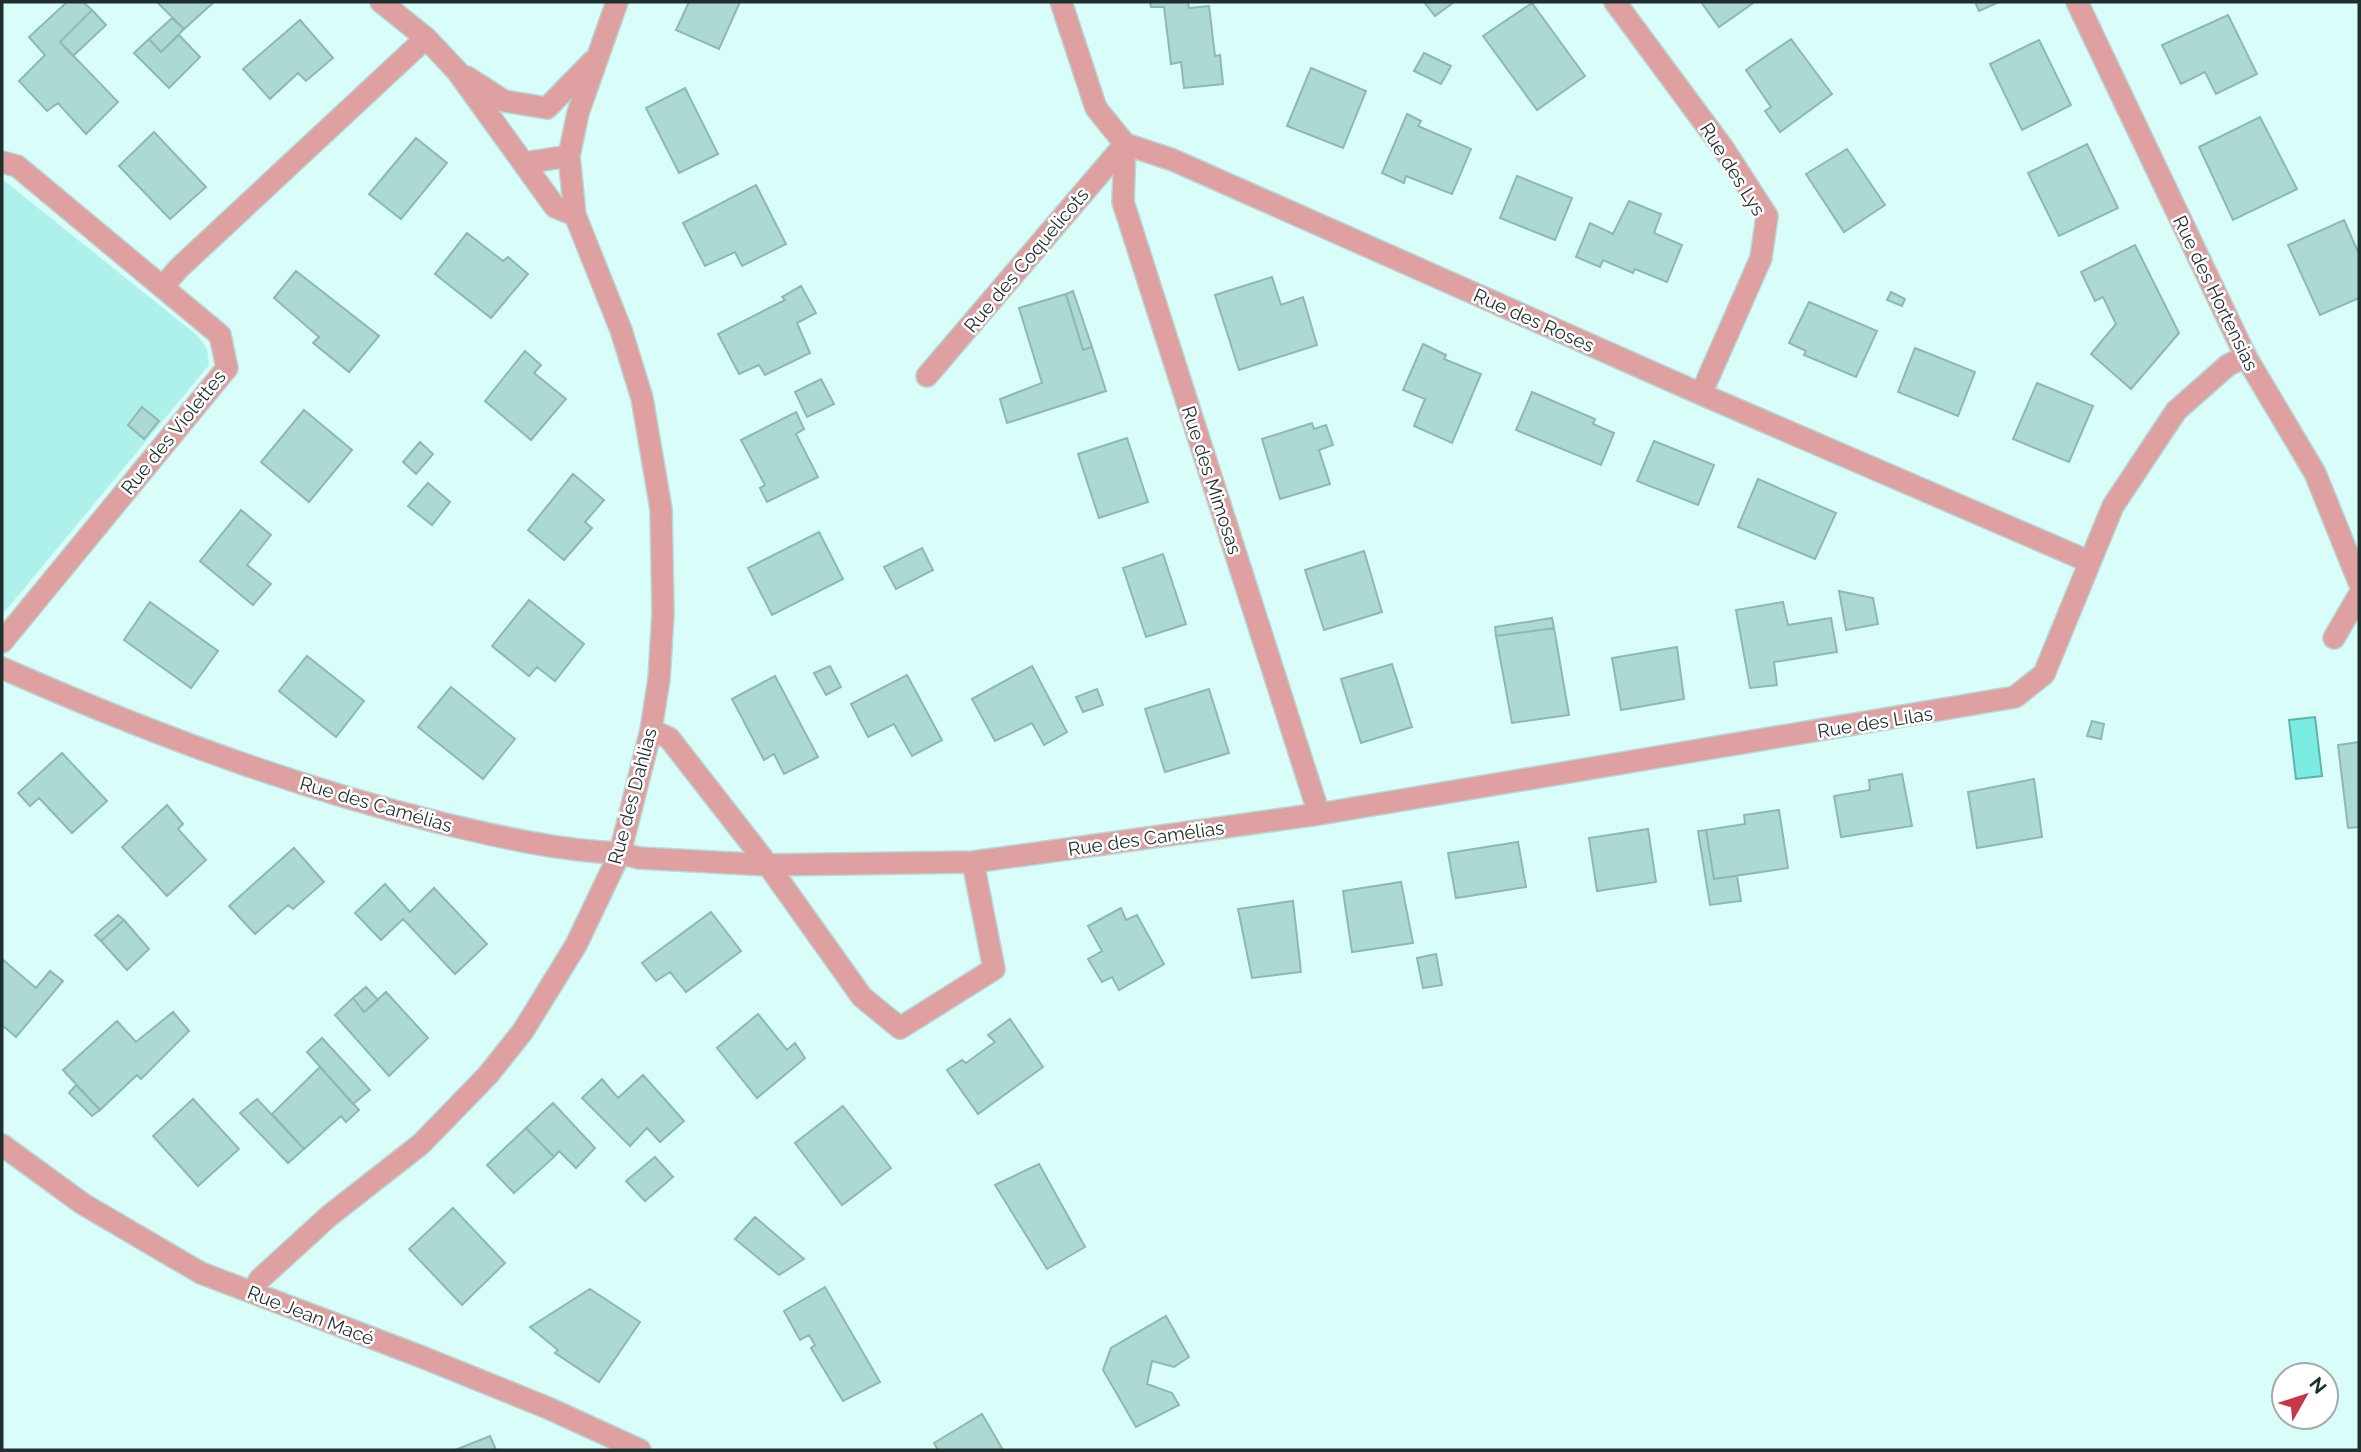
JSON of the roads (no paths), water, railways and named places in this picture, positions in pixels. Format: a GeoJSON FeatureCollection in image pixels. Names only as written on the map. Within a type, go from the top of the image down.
{"type":"FeatureCollection","features":[{"type":"Feature","properties":{"kind":"street"},"geometry":{"type":"LineString","coordinates":[[381,2],[426,38],[457,71],[555,207],[575,215]]}},
{"type":"Feature","properties":{"kind":"street","name":"Rue des Dahlias"},"geometry":{"type":"LineString","coordinates":[[252,1292],[260,1279],[329,1216],[421,1144],[488,1075],[523,1031],[576,945],[620,853],[651,730],[663,613],[661,509],[642,398],[621,330],[575,215],[569,156],[578,113],[617,2]]}},
{"type":"Feature","properties":{"kind":"street"},"geometry":{"type":"LineString","coordinates":[[1061,2],[1096,108],[1125,144]]}},
{"type":"Feature","properties":{"kind":"street","name":"Rue des Lys"},"geometry":{"type":"LineString","coordinates":[[1615,2],[1723,148],[1767,216],[1761,258],[1701,394]]}},
{"type":"Feature","properties":{"kind":"street","name":"Rue des Hortensias"},"geometry":{"type":"LineString","coordinates":[[2077,2],[2246,357],[2315,473],[2359,582]]}},
{"type":"Feature","properties":{"kind":"street"},"geometry":{"type":"LineString","coordinates":[[163,287],[178,269],[426,38]]}},
{"type":"Feature","properties":{"kind":"street"},"geometry":{"type":"LineString","coordinates":[[457,71],[504,101],[547,108],[597,57]]}},
{"type":"Feature","properties":{"kind":"street","name":"Rue des Coquelicots"},"geometry":{"type":"LineString","coordinates":[[928,376],[1125,144]]}},
{"type":"Feature","properties":{"kind":"street","name":"Rue des Roses"},"geometry":{"type":"LineString","coordinates":[[1125,144],[1173,160],[1701,394],[2088,561]]}},
{"type":"Feature","properties":{"kind":"street","name":"Rue des Mimosas"},"geometry":{"type":"LineString","coordinates":[[1125,144],[1123,201],[1319,814]]}},
{"type":"Feature","properties":{"kind":"street"},"geometry":{"type":"LineString","coordinates":[[524,163],[569,156]]}},
{"type":"Feature","properties":{"kind":"street","name":"Rue des Violettes"},"geometry":{"type":"LineString","coordinates":[[2,162],[17,166],[220,335],[228,369],[2,642]]}},
{"type":"Feature","properties":{"kind":"street","name":"Rue des Lilas"},"geometry":{"type":"LineString","coordinates":[[1319,814],[2015,697],[2044,674],[2088,561],[2113,506],[2176,411],[2228,365],[2246,357]]}},
{"type":"Feature","properties":{"kind":"street"},"geometry":{"type":"LineString","coordinates":[[2334,638],[2359,595]]}},
{"type":"Feature","properties":{"kind":"street","name":"Rue des Camélias"},"geometry":{"type":"LineString","coordinates":[[2,668],[142,728],[362,804],[498,837],[620,853],[639,858],[768,865],[973,862],[1319,814]]}},
{"type":"Feature","properties":{"kind":"street"},"geometry":{"type":"LineString","coordinates":[[651,730],[669,738],[768,865],[862,997],[900,1028],[994,969],[973,862]]}},
{"type":"Feature","properties":{"kind":"street","name":"Rue Jean Macé"},"geometry":{"type":"LineString","coordinates":[[2,1144],[83,1204],[201,1273],[548,1408],[640,1450]]}}]}
